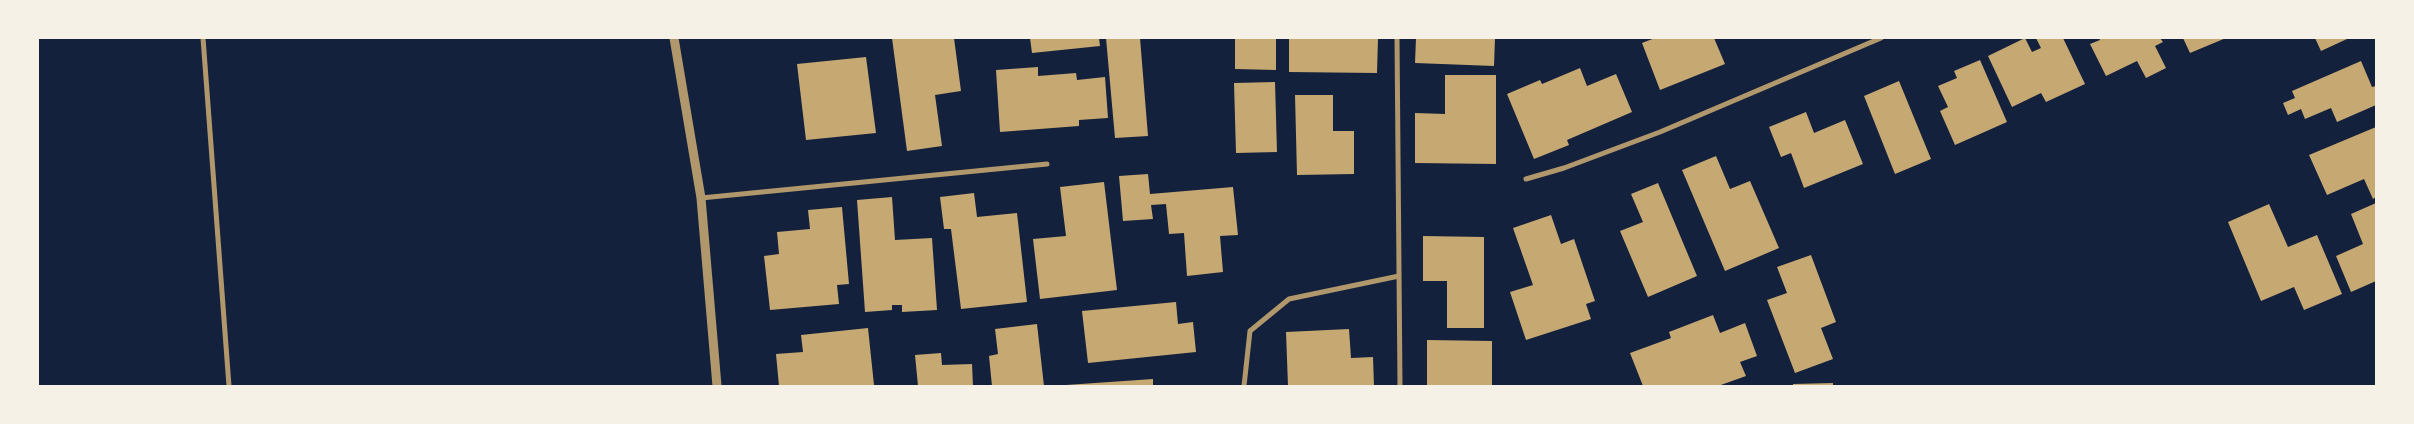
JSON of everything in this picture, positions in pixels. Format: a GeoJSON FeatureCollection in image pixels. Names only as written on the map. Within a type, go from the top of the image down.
{"type":"FeatureCollection","features":[{"type":"Feature","properties":{"kind":"street"},"geometry":{"type":"LineString","coordinates":[[202,38],[229,386]]}},
{"type":"Feature","properties":{"kind":"street"},"geometry":{"type":"LineString","coordinates":[[674,38],[701,198],[717,386]]}},
{"type":"Feature","properties":{"kind":"street"},"geometry":{"type":"LineString","coordinates":[[1397,38],[1400,386]]}},
{"type":"Feature","properties":{"kind":"street"},"geometry":{"type":"LineString","coordinates":[[1526,179],[1564,168],[1660,132],[1881,38]]}},
{"type":"Feature","properties":{"kind":"street"},"geometry":{"type":"LineString","coordinates":[[701,198],[1047,164]]}},
{"type":"Feature","properties":{"kind":"street"},"geometry":{"type":"LineString","coordinates":[[1244,386],[1250,331],[1289,298],[1398,276]]}},
{"type":"Feature","properties":{"kind":"building"},"geometry":{"type":"Polygon","coordinates":[[[892,38],[954,38],[961,91],[935,95],[942,146],[907,151],[892,38]]]}},
{"type":"Feature","properties":{"kind":"building"},"geometry":{"type":"Polygon","coordinates":[[[1030,38],[1099,38],[1100,46],[1032,53],[1030,38]]]}},
{"type":"Feature","properties":{"kind":"building"},"geometry":{"type":"Polygon","coordinates":[[[1106,38],[1140,38],[1148,136],[1115,138],[1106,38]]]}},
{"type":"Feature","properties":{"kind":"building"},"geometry":{"type":"Polygon","coordinates":[[[1235,38],[1276,38],[1276,70],[1235,69],[1235,38]]]}},
{"type":"Feature","properties":{"kind":"building"},"geometry":{"type":"Polygon","coordinates":[[[1289,38],[1378,38],[1377,73],[1289,72],[1289,38]]]}},
{"type":"Feature","properties":{"kind":"building"},"geometry":{"type":"Polygon","coordinates":[[[1416,38],[1495,38],[1494,66],[1415,63],[1416,38]]]}},
{"type":"Feature","properties":{"kind":"building"},"geometry":{"type":"Polygon","coordinates":[[[1655,38],[1714,38],[1725,64],[1660,90],[1642,43],[1655,38]]]}},
{"type":"Feature","properties":{"kind":"building"},"geometry":{"type":"Polygon","coordinates":[[[2025,38],[2032,52],[2041,48],[2036,38],[2063,38],[2085,84],[2046,102],[2041,93],[2012,107],[1988,56],[2025,38]]]}},
{"type":"Feature","properties":{"kind":"building"},"geometry":{"type":"Polygon","coordinates":[[[2099,38],[2160,38],[2163,42],[2155,46],[2166,68],[2146,78],[2137,61],[2106,76],[2090,44],[2100,40],[2099,38]]]}},
{"type":"Feature","properties":{"kind":"building"},"geometry":{"type":"Polygon","coordinates":[[[2183,38],[2226,38],[2190,53],[2183,38]]]}},
{"type":"Feature","properties":{"kind":"building"},"geometry":{"type":"Polygon","coordinates":[[[2315,38],[2346,38],[2347,39],[2321,51],[2315,38]]]}},
{"type":"Feature","properties":{"kind":"building"},"geometry":{"type":"Polygon","coordinates":[[[866,57],[876,133],[806,140],[797,64],[866,57]]]}},
{"type":"Feature","properties":{"kind":"building"},"geometry":{"type":"Polygon","coordinates":[[[1980,60],[2007,122],[1955,145],[1940,111],[1948,107],[1938,86],[1957,78],[1954,71],[1980,60]]]}},
{"type":"Feature","properties":{"kind":"building"},"geometry":{"type":"Polygon","coordinates":[[[2361,61],[2372,87],[2376,86],[2376,105],[2337,122],[2331,108],[2305,119],[2301,109],[2288,115],[2283,103],[2295,98],[2292,91],[2361,61]]]}},
{"type":"Feature","properties":{"kind":"building"},"geometry":{"type":"Polygon","coordinates":[[[1038,67],[1038,76],[1076,73],[1077,80],[1105,77],[1108,118],[1079,120],[1079,126],[1000,132],[996,70],[1038,67]]]}},
{"type":"Feature","properties":{"kind":"building"},"geometry":{"type":"Polygon","coordinates":[[[1580,68],[1587,86],[1616,74],[1632,112],[1567,140],[1569,145],[1534,159],[1507,94],[1540,80],[1542,84],[1580,68]]]}},
{"type":"Feature","properties":{"kind":"building"},"geometry":{"type":"Polygon","coordinates":[[[1445,75],[1496,75],[1496,164],[1415,163],[1415,113],[1445,114],[1445,75]]]}},
{"type":"Feature","properties":{"kind":"building"},"geometry":{"type":"Polygon","coordinates":[[[1899,81],[1931,159],[1895,174],[1864,96],[1899,81]]]}},
{"type":"Feature","properties":{"kind":"building"},"geometry":{"type":"Polygon","coordinates":[[[1275,82],[1277,152],[1236,153],[1234,83],[1275,82]]]}},
{"type":"Feature","properties":{"kind":"building"},"geometry":{"type":"Polygon","coordinates":[[[1295,95],[1333,95],[1333,131],[1354,131],[1354,174],[1297,175],[1295,95]]]}},
{"type":"Feature","properties":{"kind":"building"},"geometry":{"type":"Polygon","coordinates":[[[1806,112],[1814,133],[1845,120],[1863,164],[1804,188],[1791,153],[1781,157],[1769,127],[1806,112]]]}},
{"type":"Feature","properties":{"kind":"building"},"geometry":{"type":"Polygon","coordinates":[[[2376,127],[2376,197],[2373,199],[2364,179],[2327,195],[2309,155],[2376,127]]]}},
{"type":"Feature","properties":{"kind":"building"},"geometry":{"type":"Polygon","coordinates":[[[1716,156],[1730,189],[1750,181],[1779,248],[1725,271],[1682,170],[1716,156]]]}},
{"type":"Feature","properties":{"kind":"building"},"geometry":{"type":"Polygon","coordinates":[[[1148,174],[1150,194],[1233,187],[1238,235],[1220,236],[1223,272],[1187,276],[1184,233],[1169,234],[1166,204],[1151,205],[1153,219],[1123,221],[1119,176],[1148,174]]]}},
{"type":"Feature","properties":{"kind":"building"},"geometry":{"type":"Polygon","coordinates":[[[1104,182],[1117,290],[1040,299],[1033,239],[1066,236],[1060,187],[1104,182]]]}},
{"type":"Feature","properties":{"kind":"building"},"geometry":{"type":"Polygon","coordinates":[[[1658,183],[1697,276],[1648,297],[1620,231],[1643,222],[1631,194],[1658,183]]]}},
{"type":"Feature","properties":{"kind":"building"},"geometry":{"type":"Polygon","coordinates":[[[974,193],[977,217],[1017,213],[1027,302],[961,309],[951,229],[944,229],[940,197],[974,193]]]}},
{"type":"Feature","properties":{"kind":"building"},"geometry":{"type":"Polygon","coordinates":[[[892,197],[895,240],[932,238],[937,310],[902,312],[902,305],[892,305],[892,310],[865,312],[857,200],[892,197]]]}},
{"type":"Feature","properties":{"kind":"building"},"geometry":{"type":"Polygon","coordinates":[[[2376,203],[2376,281],[2351,292],[2336,256],[2363,244],[2351,214],[2376,203]]]}},
{"type":"Feature","properties":{"kind":"building"},"geometry":{"type":"Polygon","coordinates":[[[2269,204],[2288,247],[2317,235],[2342,294],[2304,310],[2294,287],[2261,301],[2228,222],[2269,204]]]}},
{"type":"Feature","properties":{"kind":"building"},"geometry":{"type":"Polygon","coordinates":[[[842,207],[849,284],[837,285],[839,304],[770,310],[764,256],[779,254],[777,232],[810,229],[808,210],[842,207]]]}},
{"type":"Feature","properties":{"kind":"building"},"geometry":{"type":"Polygon","coordinates":[[[1551,215],[1561,244],[1574,239],[1595,301],[1586,304],[1591,319],[1526,340],[1510,292],[1533,285],[1513,228],[1551,215]]]}},
{"type":"Feature","properties":{"kind":"building"},"geometry":{"type":"Polygon","coordinates":[[[1423,236],[1484,237],[1484,328],[1447,328],[1447,281],[1423,281],[1423,236]]]}},
{"type":"Feature","properties":{"kind":"building"},"geometry":{"type":"Polygon","coordinates":[[[1811,255],[1836,322],[1821,328],[1833,359],[1795,373],[1767,300],[1787,293],[1777,267],[1811,255]]]}},
{"type":"Feature","properties":{"kind":"building"},"geometry":{"type":"Polygon","coordinates":[[[1176,302],[1178,324],[1193,322],[1196,352],[1088,363],[1082,311],[1176,302]]]}},
{"type":"Feature","properties":{"kind":"building"},"geometry":{"type":"Polygon","coordinates":[[[1713,315],[1720,333],[1745,323],[1757,356],[1740,362],[1746,376],[1718,386],[1643,386],[1630,353],[1671,338],[1669,332],[1713,315]]]}},
{"type":"Feature","properties":{"kind":"building"},"geometry":{"type":"Polygon","coordinates":[[[1037,324],[1044,386],[992,386],[989,356],[998,354],[995,329],[1037,324]]]}},
{"type":"Feature","properties":{"kind":"building"},"geometry":{"type":"Polygon","coordinates":[[[868,328],[874,385],[779,386],[776,354],[803,352],[801,335],[868,328]]]}},
{"type":"Feature","properties":{"kind":"building"},"geometry":{"type":"Polygon","coordinates":[[[1349,329],[1351,358],[1373,357],[1374,386],[1288,386],[1286,332],[1349,329]]]}},
{"type":"Feature","properties":{"kind":"building"},"geometry":{"type":"Polygon","coordinates":[[[1427,340],[1492,341],[1492,386],[1427,386],[1427,340]]]}},
{"type":"Feature","properties":{"kind":"building"},"geometry":{"type":"Polygon","coordinates":[[[941,353],[942,365],[972,364],[973,386],[918,386],[915,355],[941,353]]]}},
{"type":"Feature","properties":{"kind":"building"},"geometry":{"type":"Polygon","coordinates":[[[1153,379],[1153,386],[1066,386],[1066,385],[1153,379]]]}},
{"type":"Feature","properties":{"kind":"building"},"geometry":{"type":"Polygon","coordinates":[[[1833,383],[1833,386],[1793,386],[1793,384],[1833,383]]]}}]}
